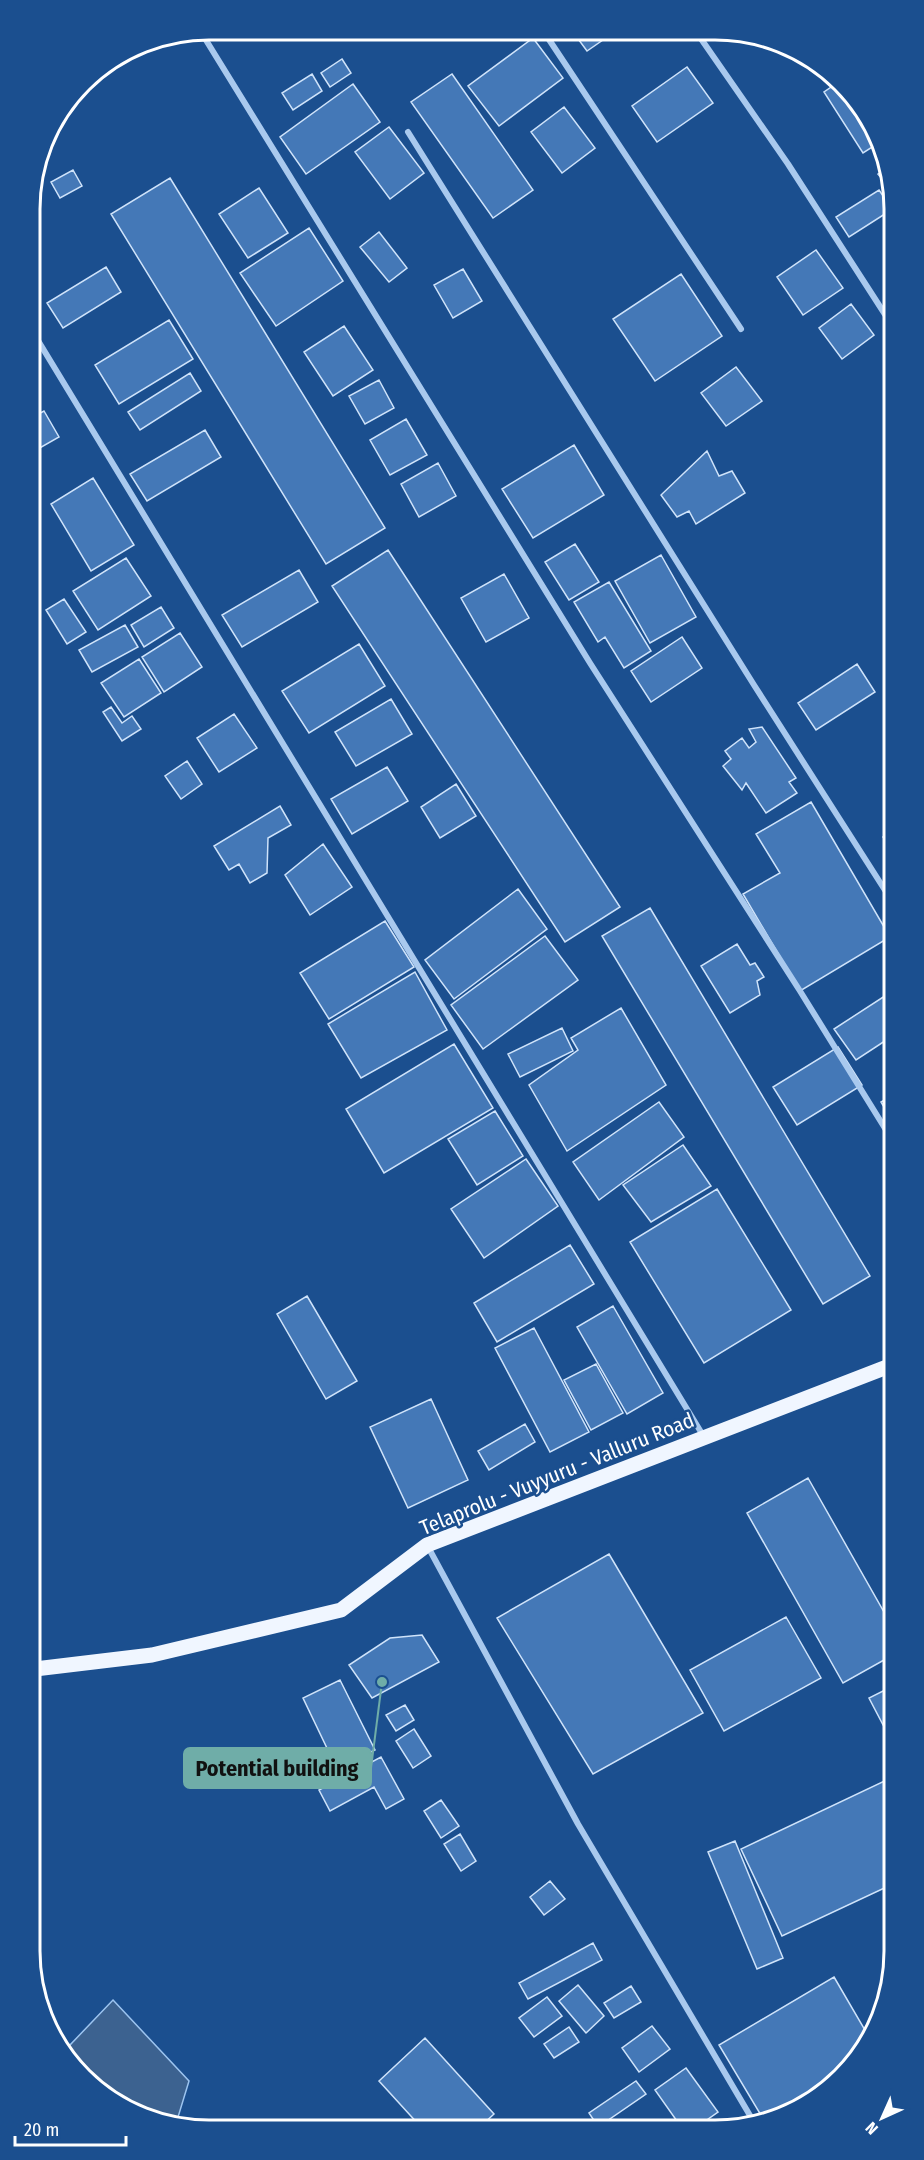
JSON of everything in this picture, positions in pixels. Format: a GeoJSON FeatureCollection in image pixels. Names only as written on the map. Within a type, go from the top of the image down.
{"type":"FeatureCollection","features":[{"type":"Feature","properties":{"kind":"main road","name":"Telaprolu - Vuyyuru - Valluru Road"},"geometry":{"type":"LineString","coordinates":[[40,1669],[152,1655],[341,1611],[427,1545],[883,1368]]}},
{"type":"Feature","properties":{"kind":"street"},"geometry":{"type":"LineString","coordinates":[[550,40],[741,329]]}},
{"type":"Feature","properties":{"kind":"street"},"geometry":{"type":"LineString","coordinates":[[702,40],[788,164],[884,313]]}},
{"type":"Feature","properties":{"kind":"street"},"geometry":{"type":"LineString","coordinates":[[207,41],[590,663],[883,1126]]}},
{"type":"Feature","properties":{"kind":"street"},"geometry":{"type":"LineString","coordinates":[[408,132],[884,888]]}},
{"type":"Feature","properties":{"kind":"street"},"geometry":{"type":"LineString","coordinates":[[41,345],[704,1438]]}},
{"type":"Feature","properties":{"kind":"street"},"geometry":{"type":"LineString","coordinates":[[427,1545],[578,1824],[750,2116]]}},
{"type":"Feature","properties":{"kind":"water"},"geometry":{"type":"Polygon","coordinates":[[[113,2000],[189,2081],[178,2116],[155,2111],[115,2091],[82,2062],[70,2045],[113,2000]]]}},
{"type":"Feature","properties":{"kind":"building"},"geometry":{"type":"Polygon","coordinates":[[[530,40],[535,40],[563,78],[499,126],[468,86],[530,40]]]}},
{"type":"Feature","properties":{"kind":"building"},"geometry":{"type":"Polygon","coordinates":[[[579,40],[603,40],[587,51],[579,40]]]}},
{"type":"Feature","properties":{"kind":"building"},"geometry":{"type":"Polygon","coordinates":[[[342,59],[351,73],[330,87],[321,73],[342,59]]]}},
{"type":"Feature","properties":{"kind":"building"},"geometry":{"type":"Polygon","coordinates":[[[687,67],[713,103],[657,142],[632,106],[687,67]]]}},
{"type":"Feature","properties":{"kind":"building"},"geometry":{"type":"Polygon","coordinates":[[[312,74],[322,91],[293,110],[282,93],[312,74]]]}},
{"type":"Feature","properties":{"kind":"building"},"geometry":{"type":"Polygon","coordinates":[[[452,74],[533,190],[493,218],[411,102],[452,74]]]}},
{"type":"Feature","properties":{"kind":"building"},"geometry":{"type":"Polygon","coordinates":[[[353,84],[380,122],[306,174],[280,137],[353,84]]]}},
{"type":"Feature","properties":{"kind":"building"},"geometry":{"type":"Polygon","coordinates":[[[831,87],[849,106],[872,147],[863,153],[824,92],[831,87]]]}},
{"type":"Feature","properties":{"kind":"building"},"geometry":{"type":"Polygon","coordinates":[[[564,107],[595,148],[562,173],[531,132],[564,107]]]}},
{"type":"Feature","properties":{"kind":"building"},"geometry":{"type":"Polygon","coordinates":[[[389,127],[424,173],[390,199],[355,152],[389,127]]]}},
{"type":"Feature","properties":{"kind":"building"},"geometry":{"type":"Polygon","coordinates":[[[73,170],[82,186],[60,198],[51,182],[73,170]]]}},
{"type":"Feature","properties":{"kind":"building"},"geometry":{"type":"Polygon","coordinates":[[[170,178],[385,528],[326,564],[111,214],[170,178]]]}},
{"type":"Feature","properties":{"kind":"building"},"geometry":{"type":"Polygon","coordinates":[[[259,188],[288,233],[248,258],[219,214],[259,188]]]}},
{"type":"Feature","properties":{"kind":"building"},"geometry":{"type":"Polygon","coordinates":[[[879,190],[883,195],[884,215],[849,237],[836,217],[879,190]]]}},
{"type":"Feature","properties":{"kind":"building"},"geometry":{"type":"Polygon","coordinates":[[[309,228],[343,281],[276,326],[240,273],[309,228]]]}},
{"type":"Feature","properties":{"kind":"building"},"geometry":{"type":"Polygon","coordinates":[[[379,232],[407,268],[389,282],[360,247],[379,232]]]}},
{"type":"Feature","properties":{"kind":"building"},"geometry":{"type":"Polygon","coordinates":[[[816,250],[843,288],[803,315],[777,277],[816,250]]]}},
{"type":"Feature","properties":{"kind":"building"},"geometry":{"type":"Polygon","coordinates":[[[106,267],[121,292],[63,328],[47,303],[106,267]]]}},
{"type":"Feature","properties":{"kind":"building"},"geometry":{"type":"Polygon","coordinates":[[[463,269],[482,301],[453,318],[434,285],[463,269]]]}},
{"type":"Feature","properties":{"kind":"building"},"geometry":{"type":"Polygon","coordinates":[[[681,274],[722,336],[655,381],[613,319],[681,274]]]}},
{"type":"Feature","properties":{"kind":"building"},"geometry":{"type":"Polygon","coordinates":[[[851,304],[874,335],[842,359],[819,328],[851,304]]]}},
{"type":"Feature","properties":{"kind":"building"},"geometry":{"type":"Polygon","coordinates":[[[169,320],[193,359],[119,404],[95,365],[169,320]]]}},
{"type":"Feature","properties":{"kind":"building"},"geometry":{"type":"Polygon","coordinates":[[[344,326],[373,370],[333,396],[304,352],[344,326]]]}},
{"type":"Feature","properties":{"kind":"building"},"geometry":{"type":"Polygon","coordinates":[[[736,367],[762,401],[726,426],[701,393],[736,367]]]}},
{"type":"Feature","properties":{"kind":"building"},"geometry":{"type":"Polygon","coordinates":[[[190,373],[201,391],[140,430],[128,412],[190,373]]]}},
{"type":"Feature","properties":{"kind":"building"},"geometry":{"type":"Polygon","coordinates":[[[379,380],[394,408],[365,424],[349,396],[379,380]]]}},
{"type":"Feature","properties":{"kind":"building"},"geometry":{"type":"Polygon","coordinates":[[[44,411],[59,437],[41,447],[41,413],[44,411]]]}},
{"type":"Feature","properties":{"kind":"building"},"geometry":{"type":"Polygon","coordinates":[[[406,419],[427,455],[390,475],[370,440],[406,419]]]}},
{"type":"Feature","properties":{"kind":"building"},"geometry":{"type":"Polygon","coordinates":[[[205,430],[221,457],[147,501],[130,474],[205,430]]]}},
{"type":"Feature","properties":{"kind":"building"},"geometry":{"type":"Polygon","coordinates":[[[574,445],[604,495],[533,538],[502,489],[574,445]]]}},
{"type":"Feature","properties":{"kind":"building"},"geometry":{"type":"Polygon","coordinates":[[[707,451],[719,476],[732,471],[745,493],[696,524],[689,511],[677,517],[661,495],[707,451]]]}},
{"type":"Feature","properties":{"kind":"building"},"geometry":{"type":"Polygon","coordinates":[[[438,463],[456,496],[419,517],[401,484],[438,463]]]}},
{"type":"Feature","properties":{"kind":"building"},"geometry":{"type":"Polygon","coordinates":[[[93,478],[134,545],[91,571],[51,504],[93,478]]]}},
{"type":"Feature","properties":{"kind":"building"},"geometry":{"type":"Polygon","coordinates":[[[575,544],[599,582],[569,600],[545,562],[575,544]]]}},
{"type":"Feature","properties":{"kind":"building"},"geometry":{"type":"Polygon","coordinates":[[[388,550],[620,907],[565,942],[332,586],[388,550]]]}},
{"type":"Feature","properties":{"kind":"building"},"geometry":{"type":"Polygon","coordinates":[[[661,555],[696,617],[650,643],[615,581],[661,555]]]}},
{"type":"Feature","properties":{"kind":"building"},"geometry":{"type":"Polygon","coordinates":[[[126,558],[151,596],[98,630],[73,591],[126,558]]]}},
{"type":"Feature","properties":{"kind":"building"},"geometry":{"type":"Polygon","coordinates":[[[299,570],[318,602],[242,647],[222,615],[299,570]]]}},
{"type":"Feature","properties":{"kind":"building"},"geometry":{"type":"Polygon","coordinates":[[[504,574],[529,618],[486,642],[461,598],[504,574]]]}},
{"type":"Feature","properties":{"kind":"building"},"geometry":{"type":"Polygon","coordinates":[[[609,582],[651,651],[624,668],[605,637],[598,642],[574,602],[609,582]]]}},
{"type":"Feature","properties":{"kind":"building"},"geometry":{"type":"Polygon","coordinates":[[[64,599],[86,632],[67,644],[46,610],[64,599]]]}},
{"type":"Feature","properties":{"kind":"building"},"geometry":{"type":"Polygon","coordinates":[[[161,607],[174,628],[144,647],[131,625],[161,607]]]}},
{"type":"Feature","properties":{"kind":"building"},"geometry":{"type":"Polygon","coordinates":[[[125,625],[138,647],[92,672],[79,650],[125,625]]]}},
{"type":"Feature","properties":{"kind":"building"},"geometry":{"type":"Polygon","coordinates":[[[180,633],[202,667],[164,692],[142,657],[180,633]]]}},
{"type":"Feature","properties":{"kind":"building"},"geometry":{"type":"Polygon","coordinates":[[[682,637],[702,668],[651,702],[631,671],[682,637]]]}},
{"type":"Feature","properties":{"kind":"building"},"geometry":{"type":"Polygon","coordinates":[[[359,644],[385,686],[309,733],[282,691],[359,644]]]}},
{"type":"Feature","properties":{"kind":"building"},"geometry":{"type":"Polygon","coordinates":[[[139,659],[161,693],[124,717],[101,683],[139,659]]]}},
{"type":"Feature","properties":{"kind":"building"},"geometry":{"type":"Polygon","coordinates":[[[857,664],[875,692],[816,730],[798,703],[857,664]]]}},
{"type":"Feature","properties":{"kind":"building"},"geometry":{"type":"Polygon","coordinates":[[[391,699],[412,734],[356,766],[335,732],[391,699]]]}},
{"type":"Feature","properties":{"kind":"building"},"geometry":{"type":"Polygon","coordinates":[[[111,707],[122,723],[132,716],[141,729],[122,741],[103,712],[111,707]]]}},
{"type":"Feature","properties":{"kind":"building"},"geometry":{"type":"Polygon","coordinates":[[[234,714],[257,748],[219,772],[197,738],[234,714]]]}},
{"type":"Feature","properties":{"kind":"building"},"geometry":{"type":"Polygon","coordinates":[[[762,727],[796,778],[789,782],[797,793],[766,813],[746,783],[742,790],[723,766],[731,759],[725,751],[742,738],[749,748],[756,742],[749,729],[762,727]]]}},
{"type":"Feature","properties":{"kind":"building"},"geometry":{"type":"Polygon","coordinates":[[[187,761],[202,784],[181,799],[165,776],[187,761]]]}},
{"type":"Feature","properties":{"kind":"building"},"geometry":{"type":"Polygon","coordinates":[[[387,767],[408,801],[352,834],[331,799],[387,767]]]}},
{"type":"Feature","properties":{"kind":"building"},"geometry":{"type":"Polygon","coordinates":[[[456,784],[476,816],[440,838],[421,807],[456,784]]]}},
{"type":"Feature","properties":{"kind":"building"},"geometry":{"type":"Polygon","coordinates":[[[811,802],[884,926],[884,941],[800,991],[743,894],[780,873],[756,834],[811,802]]]}},
{"type":"Feature","properties":{"kind":"building"},"geometry":{"type":"Polygon","coordinates":[[[280,806],[291,825],[268,838],[267,873],[250,883],[239,864],[229,870],[214,846],[280,806]]]}},
{"type":"Feature","properties":{"kind":"building"},"geometry":{"type":"Polygon","coordinates":[[[323,844],[352,887],[310,915],[285,875],[323,844]]]}},
{"type":"Feature","properties":{"kind":"building"},"geometry":{"type":"Polygon","coordinates":[[[518,889],[547,929],[454,999],[425,960],[518,889]]]}},
{"type":"Feature","properties":{"kind":"building"},"geometry":{"type":"Polygon","coordinates":[[[650,908],[870,1276],[823,1304],[602,936],[650,908]]]}},
{"type":"Feature","properties":{"kind":"building"},"geometry":{"type":"Polygon","coordinates":[[[385,921],[414,967],[329,1019],[300,973],[385,921]]]}},
{"type":"Feature","properties":{"kind":"building"},"geometry":{"type":"Polygon","coordinates":[[[545,936],[578,980],[483,1049],[451,1005],[545,936]]]}},
{"type":"Feature","properties":{"kind":"building"},"geometry":{"type":"Polygon","coordinates":[[[737,944],[750,965],[755,963],[764,977],[757,981],[760,995],[730,1013],[701,966],[737,944]]]}},
{"type":"Feature","properties":{"kind":"building"},"geometry":{"type":"Polygon","coordinates":[[[415,972],[447,1030],[361,1078],[328,1024],[415,972]]]}},
{"type":"Feature","properties":{"kind":"building"},"geometry":{"type":"Polygon","coordinates":[[[884,997],[884,1042],[856,1060],[834,1029],[884,997]]]}},
{"type":"Feature","properties":{"kind":"building"},"geometry":{"type":"Polygon","coordinates":[[[621,1008],[666,1085],[567,1151],[529,1085],[578,1050],[571,1038],[621,1008]]]}},
{"type":"Feature","properties":{"kind":"building"},"geometry":{"type":"Polygon","coordinates":[[[562,1028],[573,1051],[520,1077],[508,1054],[562,1028]]]}},
{"type":"Feature","properties":{"kind":"building"},"geometry":{"type":"Polygon","coordinates":[[[454,1044],[493,1108],[384,1173],[346,1109],[454,1044]]]}},
{"type":"Feature","properties":{"kind":"building"},"geometry":{"type":"Polygon","coordinates":[[[838,1047],[862,1085],[797,1125],[773,1087],[838,1047]]]}},
{"type":"Feature","properties":{"kind":"building"},"geometry":{"type":"Polygon","coordinates":[[[659,1102],[684,1137],[599,1200],[573,1162],[659,1102]]]}},
{"type":"Feature","properties":{"kind":"building"},"geometry":{"type":"Polygon","coordinates":[[[495,1111],[523,1156],[477,1185],[448,1139],[495,1111]]]}},
{"type":"Feature","properties":{"kind":"building"},"geometry":{"type":"Polygon","coordinates":[[[683,1145],[711,1186],[651,1222],[623,1185],[683,1145]]]}},
{"type":"Feature","properties":{"kind":"building"},"geometry":{"type":"Polygon","coordinates":[[[526,1159],[558,1206],[484,1258],[451,1209],[526,1159]]]}},
{"type":"Feature","properties":{"kind":"building"},"geometry":{"type":"Polygon","coordinates":[[[717,1189],[791,1310],[704,1363],[630,1242],[717,1189]]]}},
{"type":"Feature","properties":{"kind":"building"},"geometry":{"type":"Polygon","coordinates":[[[570,1245],[594,1284],[497,1342],[474,1303],[570,1245]]]}},
{"type":"Feature","properties":{"kind":"building"},"geometry":{"type":"Polygon","coordinates":[[[307,1296],[357,1381],[326,1399],[277,1314],[307,1296]]]}},
{"type":"Feature","properties":{"kind":"building"},"geometry":{"type":"Polygon","coordinates":[[[613,1306],[663,1393],[627,1414],[577,1327],[613,1306]]]}},
{"type":"Feature","properties":{"kind":"building"},"geometry":{"type":"Polygon","coordinates":[[[534,1328],[589,1432],[550,1452],[495,1348],[534,1328]]]}},
{"type":"Feature","properties":{"kind":"building"},"geometry":{"type":"Polygon","coordinates":[[[596,1364],[623,1413],[591,1430],[564,1380],[596,1364]]]}},
{"type":"Feature","properties":{"kind":"building"},"geometry":{"type":"Polygon","coordinates":[[[431,1399],[468,1480],[408,1508],[370,1427],[431,1399]]]}},
{"type":"Feature","properties":{"kind":"building"},"geometry":{"type":"Polygon","coordinates":[[[525,1424],[535,1442],[489,1470],[478,1451],[525,1424]]]}},
{"type":"Feature","properties":{"kind":"building"},"geometry":{"type":"Polygon","coordinates":[[[808,1478],[883,1611],[883,1661],[843,1683],[747,1513],[808,1478]]]}},
{"type":"Feature","properties":{"kind":"building"},"geometry":{"type":"Polygon","coordinates":[[[609,1554],[703,1713],[593,1774],[497,1618],[609,1554]]]}},
{"type":"Feature","properties":{"kind":"building"},"geometry":{"type":"Polygon","coordinates":[[[786,1617],[821,1678],[724,1731],[690,1670],[786,1617]]]}},
{"type":"Feature","properties":{"kind":"building"},"geometry":{"type":"Polygon","coordinates":[[[422,1635],[439,1662],[372,1698],[349,1665],[390,1638],[422,1635]]]}},
{"type":"Feature","properties":{"kind":"building"},"geometry":{"type":"Polygon","coordinates":[[[340,1680],[375,1750],[337,1769],[303,1698],[340,1680]]]}},
{"type":"Feature","properties":{"kind":"building"},"geometry":{"type":"Polygon","coordinates":[[[883,1691],[883,1725],[869,1698],[883,1691]]]}},
{"type":"Feature","properties":{"kind":"building"},"geometry":{"type":"Polygon","coordinates":[[[405,1705],[414,1720],[396,1731],[386,1715],[405,1705]]]}},
{"type":"Feature","properties":{"kind":"building"},"geometry":{"type":"Polygon","coordinates":[[[414,1729],[431,1756],[413,1768],[396,1741],[414,1729]]]}},
{"type":"Feature","properties":{"kind":"building"},"geometry":{"type":"Polygon","coordinates":[[[381,1757],[404,1799],[386,1809],[374,1787],[330,1811],[319,1790],[381,1757]]]}},
{"type":"Feature","properties":{"kind":"building"},"geometry":{"type":"Polygon","coordinates":[[[883,1782],[883,1889],[782,1936],[741,1849],[883,1782]]]}},
{"type":"Feature","properties":{"kind":"building"},"geometry":{"type":"Polygon","coordinates":[[[441,1800],[459,1826],[441,1838],[424,1811],[441,1800]]]}},
{"type":"Feature","properties":{"kind":"building"},"geometry":{"type":"Polygon","coordinates":[[[460,1834],[476,1861],[461,1871],[444,1844],[460,1834]]]}},
{"type":"Feature","properties":{"kind":"building"},"geometry":{"type":"Polygon","coordinates":[[[735,1841],[783,1958],[757,1969],[708,1852],[735,1841]]]}},
{"type":"Feature","properties":{"kind":"building"},"geometry":{"type":"Polygon","coordinates":[[[550,1881],[565,1899],[544,1915],[530,1897],[550,1881]]]}},
{"type":"Feature","properties":{"kind":"building"},"geometry":{"type":"Polygon","coordinates":[[[593,1943],[602,1960],[528,1999],[519,1983],[593,1943]]]}},
{"type":"Feature","properties":{"kind":"building"},"geometry":{"type":"Polygon","coordinates":[[[834,1977],[864,2029],[842,2062],[818,2085],[779,2107],[760,2114],[719,2045],[834,1977]]]}},
{"type":"Feature","properties":{"kind":"building"},"geometry":{"type":"Polygon","coordinates":[[[578,1985],[604,2016],[586,2033],[559,2001],[578,1985]]]}},
{"type":"Feature","properties":{"kind":"building"},"geometry":{"type":"Polygon","coordinates":[[[631,1986],[641,2002],[614,2018],[604,2003],[631,1986]]]}},
{"type":"Feature","properties":{"kind":"building"},"geometry":{"type":"Polygon","coordinates":[[[547,1997],[562,2016],[534,2037],[519,2018],[547,1997]]]}},
{"type":"Feature","properties":{"kind":"building"},"geometry":{"type":"Polygon","coordinates":[[[652,2026],[670,2049],[639,2072],[622,2048],[652,2026]]]}},
{"type":"Feature","properties":{"kind":"building"},"geometry":{"type":"Polygon","coordinates":[[[569,2027],[579,2042],[554,2058],[544,2044],[569,2027]]]}},
{"type":"Feature","properties":{"kind":"building"},"geometry":{"type":"Polygon","coordinates":[[[425,2038],[494,2114],[487,2120],[415,2120],[379,2081],[425,2038]]]}},
{"type":"Feature","properties":{"kind":"building"},"geometry":{"type":"Polygon","coordinates":[[[686,2068],[718,2112],[707,2120],[676,2120],[655,2090],[686,2068]]]}},
{"type":"Feature","properties":{"kind":"building"},"geometry":{"type":"Polygon","coordinates":[[[636,2081],[646,2094],[608,2120],[594,2120],[589,2113],[636,2081]]]}},
{"type":"Feature","properties":{"kind":"place","name":"Potential building"},"geometry":{"type":"Point","coordinates":[382,1682]}}]}
